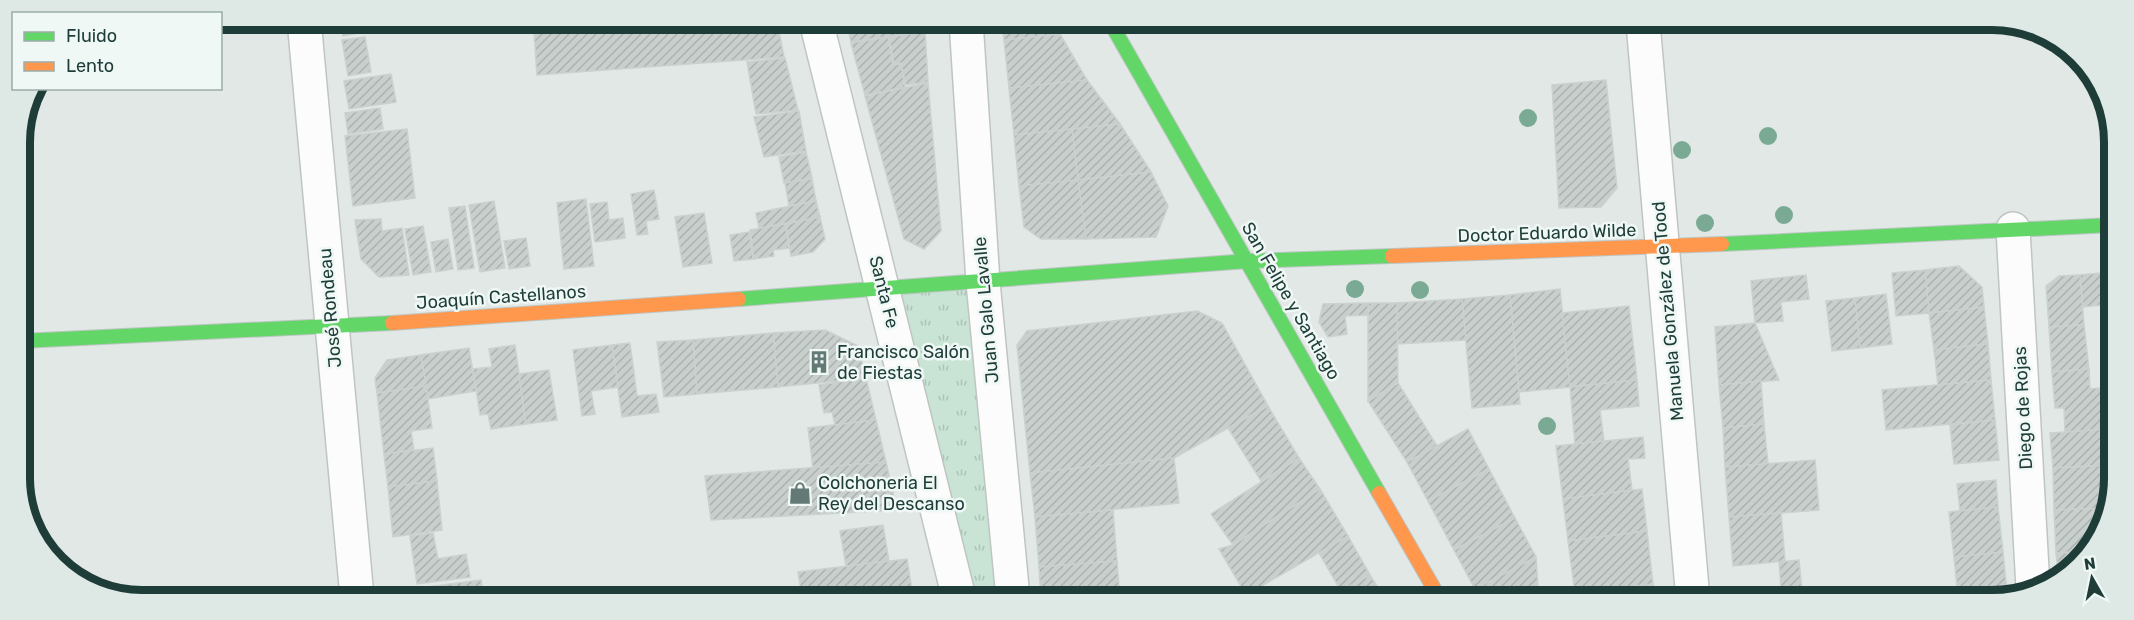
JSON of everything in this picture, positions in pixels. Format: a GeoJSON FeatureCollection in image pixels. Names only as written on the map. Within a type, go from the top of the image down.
{"type":"FeatureCollection","features":[{"type":"Feature","properties":{"kind":"street","name":"José Rondeau"},"geometry":{"type":"LineString","coordinates":[[304,30],[356,590]]}},
{"type":"Feature","properties":{"kind":"street","name":"Santa Fe"},"geometry":{"type":"LineString","coordinates":[[818,30],[957,590]]}},
{"type":"Feature","properties":{"kind":"street","name":"Juan Galo Lavalle"},"geometry":{"type":"LineString","coordinates":[[967,30],[983,282],[1012,590]]}},
{"type":"Feature","properties":{"kind":"street","name":"San Felipe y Santiago"},"geometry":{"type":"LineString","coordinates":[[1115,30],[1435,590]]}},
{"type":"Feature","properties":{"kind":"street","name":"Manuela González de Tood"},"geometry":{"type":"LineString","coordinates":[[1644,30],[1692,590]]}},
{"type":"Feature","properties":{"kind":"street","name":"Doctor Eduardo Wilde"},"geometry":{"type":"LineString","coordinates":[[983,282],[1248,261],[1663,247],[2104,225]]}},
{"type":"Feature","properties":{"kind":"street","name":"Diego de Rojas"},"geometry":{"type":"LineString","coordinates":[[2013,229],[2033,582]]}},
{"type":"Feature","properties":{"kind":"street","name":"Joaquín Castellanos"},"geometry":{"type":"LineString","coordinates":[[30,341],[332,327],[983,282]]}},
{"type":"Feature","properties":{"kind":"green space"},"geometry":{"type":"Polygon","coordinates":[[[980,287],[1010,590],[962,590],[888,291],[980,287]]]}},
{"type":"Feature","properties":{"kind":"building"},"geometry":{"type":"Polygon","coordinates":[[[342,30],[376,30],[343,36],[342,30]]]}},
{"type":"Feature","properties":{"kind":"building"},"geometry":{"type":"Polygon","coordinates":[[[558,30],[779,30],[784,57],[537,75],[534,32],[558,30]]]}},
{"type":"Feature","properties":{"kind":"building"},"geometry":{"type":"Polygon","coordinates":[[[848,30],[926,31],[851,42],[848,30]]]}},
{"type":"Feature","properties":{"kind":"building"},"geometry":{"type":"Polygon","coordinates":[[[1003,30],[1057,30],[1060,34],[1004,40],[1003,30]]]}},
{"type":"Feature","properties":{"kind":"building"},"geometry":{"type":"Polygon","coordinates":[[[925,32],[928,82],[906,85],[901,63],[894,64],[889,37],[925,32]]]}},
{"type":"Feature","properties":{"kind":"building"},"geometry":{"type":"Polygon","coordinates":[[[1060,34],[1087,80],[1009,88],[1004,40],[1060,34]]]}},
{"type":"Feature","properties":{"kind":"building"},"geometry":{"type":"Polygon","coordinates":[[[365,37],[371,72],[348,76],[342,40],[365,37]]]}},
{"type":"Feature","properties":{"kind":"building"},"geometry":{"type":"Polygon","coordinates":[[[888,37],[893,65],[901,64],[905,87],[865,95],[851,43],[888,37]]]}},
{"type":"Feature","properties":{"kind":"building"},"geometry":{"type":"Polygon","coordinates":[[[785,58],[798,110],[756,114],[747,62],[785,58]]]}},
{"type":"Feature","properties":{"kind":"building"},"geometry":{"type":"Polygon","coordinates":[[[391,74],[396,102],[349,109],[344,81],[391,74]]]}},
{"type":"Feature","properties":{"kind":"building"},"geometry":{"type":"Polygon","coordinates":[[[1087,80],[1120,124],[1014,135],[1009,88],[1087,80]]]}},
{"type":"Feature","properties":{"kind":"building"},"geometry":{"type":"Polygon","coordinates":[[[1606,80],[1617,188],[1601,207],[1559,208],[1552,85],[1606,80]]]}},
{"type":"Feature","properties":{"kind":"building"},"geometry":{"type":"Polygon","coordinates":[[[928,83],[941,231],[924,249],[904,239],[865,96],[928,83]]]}},
{"type":"Feature","properties":{"kind":"building"},"geometry":{"type":"Polygon","coordinates":[[[380,108],[383,129],[348,134],[345,113],[380,108]]]}},
{"type":"Feature","properties":{"kind":"building"},"geometry":{"type":"Polygon","coordinates":[[[799,111],[806,151],[764,157],[754,117],[799,111]]]}},
{"type":"Feature","properties":{"kind":"building"},"geometry":{"type":"Polygon","coordinates":[[[1120,124],[1151,172],[1078,180],[1072,129],[1120,124]]]}},
{"type":"Feature","properties":{"kind":"building"},"geometry":{"type":"Polygon","coordinates":[[[407,129],[415,198],[353,206],[345,136],[407,129]]]}},
{"type":"Feature","properties":{"kind":"building"},"geometry":{"type":"Polygon","coordinates":[[[1072,129],[1078,180],[1019,186],[1014,135],[1072,129]]]}},
{"type":"Feature","properties":{"kind":"building"},"geometry":{"type":"Polygon","coordinates":[[[806,152],[812,178],[784,183],[779,157],[806,152]]]}},
{"type":"Feature","properties":{"kind":"building"},"geometry":{"type":"Polygon","coordinates":[[[1151,172],[1168,206],[1156,237],[1086,239],[1078,180],[1151,172]]]}},
{"type":"Feature","properties":{"kind":"building"},"geometry":{"type":"Polygon","coordinates":[[[812,179],[816,201],[789,206],[785,183],[812,179]]]}},
{"type":"Feature","properties":{"kind":"building"},"geometry":{"type":"Polygon","coordinates":[[[1078,180],[1086,239],[1041,239],[1024,227],[1019,186],[1078,180]]]}},
{"type":"Feature","properties":{"kind":"building"},"geometry":{"type":"Polygon","coordinates":[[[654,190],[659,219],[646,221],[648,234],[637,235],[631,194],[654,190]]]}},
{"type":"Feature","properties":{"kind":"building"},"geometry":{"type":"Polygon","coordinates":[[[586,199],[594,266],[564,269],[557,203],[586,199]]]}},
{"type":"Feature","properties":{"kind":"building"},"geometry":{"type":"Polygon","coordinates":[[[494,201],[505,268],[480,272],[469,205],[494,201]]]}},
{"type":"Feature","properties":{"kind":"building"},"geometry":{"type":"Polygon","coordinates":[[[816,201],[820,217],[759,228],[756,213],[816,201]]]}},
{"type":"Feature","properties":{"kind":"building"},"geometry":{"type":"Polygon","coordinates":[[[607,202],[609,220],[623,218],[625,238],[595,242],[590,204],[607,202]]]}},
{"type":"Feature","properties":{"kind":"building"},"geometry":{"type":"Polygon","coordinates":[[[465,206],[474,268],[458,270],[449,208],[465,206]]]}},
{"type":"Feature","properties":{"kind":"building"},"geometry":{"type":"Polygon","coordinates":[[[704,213],[712,263],[683,267],[675,217],[704,213]]]}},
{"type":"Feature","properties":{"kind":"building"},"geometry":{"type":"Polygon","coordinates":[[[820,217],[825,239],[813,252],[791,256],[786,224],[820,217]]]}},
{"type":"Feature","properties":{"kind":"building"},"geometry":{"type":"Polygon","coordinates":[[[381,219],[382,231],[402,228],[409,275],[379,277],[361,259],[355,220],[381,219]]]}},
{"type":"Feature","properties":{"kind":"building"},"geometry":{"type":"Polygon","coordinates":[[[785,224],[789,248],[773,250],[774,256],[754,259],[750,230],[785,224]]]}},
{"type":"Feature","properties":{"kind":"building"},"geometry":{"type":"Polygon","coordinates":[[[423,226],[431,272],[413,275],[405,229],[423,226]]]}},
{"type":"Feature","properties":{"kind":"building"},"geometry":{"type":"Polygon","coordinates":[[[749,232],[753,259],[734,261],[730,235],[749,232]]]}},
{"type":"Feature","properties":{"kind":"building"},"geometry":{"type":"Polygon","coordinates":[[[526,238],[530,266],[509,269],[504,241],[526,238]]]}},
{"type":"Feature","properties":{"kind":"building"},"geometry":{"type":"Polygon","coordinates":[[[448,239],[453,269],[436,272],[431,242],[448,239]]]}},
{"type":"Feature","properties":{"kind":"building"},"geometry":{"type":"Polygon","coordinates":[[[1959,266],[1982,287],[1984,307],[1929,313],[1925,270],[1959,266]]]}},
{"type":"Feature","properties":{"kind":"building"},"geometry":{"type":"Polygon","coordinates":[[[1925,270],[1929,313],[1896,316],[1892,273],[1925,270]]]}},
{"type":"Feature","properties":{"kind":"building"},"geometry":{"type":"Polygon","coordinates":[[[2104,273],[2104,305],[2083,307],[2080,275],[2104,273]]]}},
{"type":"Feature","properties":{"kind":"building"},"geometry":{"type":"Polygon","coordinates":[[[1806,275],[1809,299],[1781,302],[1783,321],[1755,323],[1751,281],[1806,275]]]}},
{"type":"Feature","properties":{"kind":"building"},"geometry":{"type":"Polygon","coordinates":[[[2080,275],[2084,325],[2049,327],[2046,286],[2059,276],[2080,275]]]}},
{"type":"Feature","properties":{"kind":"building"},"geometry":{"type":"Polygon","coordinates":[[[1560,289],[1570,387],[1519,392],[1510,295],[1560,289]]]}},
{"type":"Feature","properties":{"kind":"building"},"geometry":{"type":"Polygon","coordinates":[[[1886,294],[1892,344],[1860,348],[1855,298],[1886,294]]]}},
{"type":"Feature","properties":{"kind":"building"},"geometry":{"type":"Polygon","coordinates":[[[1510,295],[1520,404],[1472,408],[1462,299],[1510,295]]]}},
{"type":"Feature","properties":{"kind":"building"},"geometry":{"type":"Polygon","coordinates":[[[1855,298],[1860,348],[1832,351],[1826,301],[1855,298]]]}},
{"type":"Feature","properties":{"kind":"building"},"geometry":{"type":"Polygon","coordinates":[[[1462,299],[1466,340],[1397,344],[1397,303],[1462,299]]]}},
{"type":"Feature","properties":{"kind":"building"},"geometry":{"type":"Polygon","coordinates":[[[1368,303],[1397,303],[1398,383],[1368,401],[1368,303]]]}},
{"type":"Feature","properties":{"kind":"building"},"geometry":{"type":"Polygon","coordinates":[[[1368,303],[1368,315],[1345,316],[1347,334],[1328,337],[1319,322],[1323,304],[1368,303]]]}},
{"type":"Feature","properties":{"kind":"building"},"geometry":{"type":"Polygon","coordinates":[[[1629,306],[1637,380],[1570,387],[1562,313],[1629,306]]]}},
{"type":"Feature","properties":{"kind":"building"},"geometry":{"type":"Polygon","coordinates":[[[1984,307],[1988,344],[1934,350],[1929,313],[1984,307]]]}},
{"type":"Feature","properties":{"kind":"building"},"geometry":{"type":"Polygon","coordinates":[[[1197,311],[1222,323],[1268,406],[1174,458],[1030,473],[1017,345],[1027,331],[1197,311]]]}},
{"type":"Feature","properties":{"kind":"building"},"geometry":{"type":"Polygon","coordinates":[[[1755,323],[1779,380],[1719,385],[1715,327],[1755,323]]]}},
{"type":"Feature","properties":{"kind":"building"},"geometry":{"type":"Polygon","coordinates":[[[2084,325],[2089,369],[2052,372],[2049,327],[2084,325]]]}},
{"type":"Feature","properties":{"kind":"building","name":"Francisco Salón de Fiestas"},"geometry":{"type":"Polygon","coordinates":[[[825,330],[858,346],[866,378],[778,387],[773,333],[825,330]]]}},
{"type":"Feature","properties":{"kind":"building"},"geometry":{"type":"Polygon","coordinates":[[[773,333],[778,387],[697,394],[693,340],[773,333]]]}},
{"type":"Feature","properties":{"kind":"building"},"geometry":{"type":"Polygon","coordinates":[[[693,340],[697,394],[664,397],[657,342],[693,340]]]}},
{"type":"Feature","properties":{"kind":"building"},"geometry":{"type":"Polygon","coordinates":[[[630,343],[637,396],[656,394],[659,412],[622,417],[612,345],[630,343]]]}},
{"type":"Feature","properties":{"kind":"building"},"geometry":{"type":"Polygon","coordinates":[[[1988,344],[1991,380],[1938,385],[1934,350],[1988,344]]]}},
{"type":"Feature","properties":{"kind":"building"},"geometry":{"type":"Polygon","coordinates":[[[515,345],[526,424],[491,429],[488,414],[480,415],[473,369],[492,367],[489,349],[515,345]]]}},
{"type":"Feature","properties":{"kind":"building"},"geometry":{"type":"Polygon","coordinates":[[[612,345],[618,387],[591,391],[595,414],[582,416],[573,350],[612,345]]]}},
{"type":"Feature","properties":{"kind":"building"},"geometry":{"type":"Polygon","coordinates":[[[469,348],[476,391],[428,399],[421,355],[469,348]]]}},
{"type":"Feature","properties":{"kind":"building"},"geometry":{"type":"Polygon","coordinates":[[[421,355],[426,386],[377,393],[375,378],[387,360],[421,355]]]}},
{"type":"Feature","properties":{"kind":"building"},"geometry":{"type":"Polygon","coordinates":[[[2089,369],[2090,389],[2104,388],[2104,429],[2065,432],[2064,408],[2055,408],[2052,372],[2089,369]]]}},
{"type":"Feature","properties":{"kind":"building"},"geometry":{"type":"Polygon","coordinates":[[[549,370],[557,420],[526,424],[519,374],[549,370]]]}},
{"type":"Feature","properties":{"kind":"building"},"geometry":{"type":"Polygon","coordinates":[[[866,378],[876,420],[835,425],[832,412],[824,413],[819,385],[866,378]]]}},
{"type":"Feature","properties":{"kind":"building"},"geometry":{"type":"Polygon","coordinates":[[[1637,380],[1639,406],[1600,410],[1604,441],[1575,444],[1570,387],[1637,380]]]}},
{"type":"Feature","properties":{"kind":"building"},"geometry":{"type":"Polygon","coordinates":[[[1991,380],[1995,420],[1886,430],[1882,390],[1991,380]]]}},
{"type":"Feature","properties":{"kind":"building"},"geometry":{"type":"Polygon","coordinates":[[[1761,381],[1764,424],[1723,428],[1719,385],[1761,381]]]}},
{"type":"Feature","properties":{"kind":"building"},"geometry":{"type":"Polygon","coordinates":[[[1398,383],[1437,446],[1407,462],[1368,401],[1398,383]]]}},
{"type":"Feature","properties":{"kind":"building"},"geometry":{"type":"Polygon","coordinates":[[[426,386],[432,428],[411,431],[414,450],[384,454],[377,393],[426,386]]]}},
{"type":"Feature","properties":{"kind":"building"},"geometry":{"type":"Polygon","coordinates":[[[1268,406],[1299,458],[1261,481],[1228,428],[1268,406]]]}},
{"type":"Feature","properties":{"kind":"building"},"geometry":{"type":"Polygon","coordinates":[[[876,420],[886,462],[813,468],[808,428],[876,420]]]}},
{"type":"Feature","properties":{"kind":"building"},"geometry":{"type":"Polygon","coordinates":[[[1995,420],[1999,460],[1954,464],[1950,425],[1995,420]]]}},
{"type":"Feature","properties":{"kind":"building"},"geometry":{"type":"Polygon","coordinates":[[[1764,424],[1768,464],[1725,467],[1723,428],[1764,424]]]}},
{"type":"Feature","properties":{"kind":"building"},"geometry":{"type":"Polygon","coordinates":[[[1468,429],[1489,469],[1428,501],[1407,462],[1468,429]]]}},
{"type":"Feature","properties":{"kind":"building"},"geometry":{"type":"Polygon","coordinates":[[[2104,429],[2104,465],[2053,468],[2050,433],[2104,429]]]}},
{"type":"Feature","properties":{"kind":"building"},"geometry":{"type":"Polygon","coordinates":[[[1643,437],[1645,458],[1628,459],[1632,490],[1563,499],[1556,446],[1643,437]]]}},
{"type":"Feature","properties":{"kind":"building"},"geometry":{"type":"Polygon","coordinates":[[[433,448],[437,481],[388,487],[384,454],[433,448]]]}},
{"type":"Feature","properties":{"kind":"building"},"geometry":{"type":"Polygon","coordinates":[[[1174,458],[1179,503],[1035,517],[1030,473],[1174,458]]]}},
{"type":"Feature","properties":{"kind":"building"},"geometry":{"type":"Polygon","coordinates":[[[1299,458],[1320,489],[1233,545],[1211,514],[1299,458]]]}},
{"type":"Feature","properties":{"kind":"building"},"geometry":{"type":"Polygon","coordinates":[[[1815,460],[1819,510],[1729,517],[1725,467],[1815,460]]]}},
{"type":"Feature","properties":{"kind":"building","name":"Colchoneria El Rey del Descanso"},"geometry":{"type":"Polygon","coordinates":[[[886,462],[897,510],[711,520],[705,476],[886,462]]]}},
{"type":"Feature","properties":{"kind":"building"},"geometry":{"type":"Polygon","coordinates":[[[2104,465],[2103,493],[2100,508],[2054,510],[2053,468],[2104,465]]]}},
{"type":"Feature","properties":{"kind":"building"},"geometry":{"type":"Polygon","coordinates":[[[1489,469],[1515,518],[1454,550],[1428,501],[1489,469]]]}},
{"type":"Feature","properties":{"kind":"building"},"geometry":{"type":"Polygon","coordinates":[[[1996,480],[1998,507],[1960,511],[1957,484],[1996,480]]]}},
{"type":"Feature","properties":{"kind":"building"},"geometry":{"type":"Polygon","coordinates":[[[437,481],[442,530],[393,537],[388,487],[437,481]]]}},
{"type":"Feature","properties":{"kind":"building"},"geometry":{"type":"Polygon","coordinates":[[[1320,489],[1348,536],[1255,590],[1243,590],[1219,549],[1233,545],[1320,489]]]}},
{"type":"Feature","properties":{"kind":"building"},"geometry":{"type":"Polygon","coordinates":[[[1642,489],[1647,531],[1568,541],[1563,499],[1642,489]]]}},
{"type":"Feature","properties":{"kind":"building"},"geometry":{"type":"Polygon","coordinates":[[[1998,507],[2003,552],[1954,557],[1949,512],[1998,507]]]}},
{"type":"Feature","properties":{"kind":"building"},"geometry":{"type":"Polygon","coordinates":[[[2100,508],[2089,534],[2079,548],[2062,548],[2062,553],[2056,553],[2054,510],[2100,508]]]}},
{"type":"Feature","properties":{"kind":"building"},"geometry":{"type":"Polygon","coordinates":[[[1113,510],[1117,561],[1039,567],[1035,517],[1113,510]]]}},
{"type":"Feature","properties":{"kind":"building"},"geometry":{"type":"Polygon","coordinates":[[[1781,513],[1785,561],[1733,566],[1729,517],[1781,513]]]}},
{"type":"Feature","properties":{"kind":"building"},"geometry":{"type":"Polygon","coordinates":[[[1515,518],[1536,557],[1475,589],[1454,550],[1515,518]]]}},
{"type":"Feature","properties":{"kind":"building"},"geometry":{"type":"Polygon","coordinates":[[[883,525],[889,561],[846,566],[840,531],[883,525]]]}},
{"type":"Feature","properties":{"kind":"building"},"geometry":{"type":"Polygon","coordinates":[[[1647,531],[1653,584],[1601,590],[1575,590],[1568,541],[1647,531]]]}},
{"type":"Feature","properties":{"kind":"building"},"geometry":{"type":"Polygon","coordinates":[[[433,533],[438,559],[466,554],[470,577],[417,584],[410,536],[433,533]]]}},
{"type":"Feature","properties":{"kind":"building"},"geometry":{"type":"Polygon","coordinates":[[[1348,536],[1370,575],[1340,590],[1319,553],[1348,536]]]}},
{"type":"Feature","properties":{"kind":"building"},"geometry":{"type":"Polygon","coordinates":[[[2003,552],[2007,589],[1957,590],[1954,557],[2003,552]]]}},
{"type":"Feature","properties":{"kind":"building"},"geometry":{"type":"Polygon","coordinates":[[[2056,553],[2062,553],[2062,565],[2058,568],[2056,553]]]}},
{"type":"Feature","properties":{"kind":"building"},"geometry":{"type":"Polygon","coordinates":[[[1536,557],[1538,590],[1475,589],[1536,557]]]}},
{"type":"Feature","properties":{"kind":"building"},"geometry":{"type":"Polygon","coordinates":[[[907,559],[912,590],[801,590],[798,572],[907,559]]]}},
{"type":"Feature","properties":{"kind":"building"},"geometry":{"type":"Polygon","coordinates":[[[1799,560],[1802,590],[1761,590],[1781,588],[1779,562],[1799,560]]]}},
{"type":"Feature","properties":{"kind":"building"},"geometry":{"type":"Polygon","coordinates":[[[1117,561],[1119,590],[1040,590],[1039,567],[1117,561]]]}},
{"type":"Feature","properties":{"kind":"building"},"geometry":{"type":"Polygon","coordinates":[[[1370,575],[1379,590],[1343,590],[1370,575]]]}},
{"type":"Feature","properties":{"kind":"building"},"geometry":{"type":"Polygon","coordinates":[[[481,580],[482,590],[404,590],[481,580]]]}},
{"type":"Feature","properties":{"kind":"building"},"geometry":{"type":"Polygon","coordinates":[[[1653,584],[1653,590],[1616,590],[1653,584]]]}},
{"type":"Feature","properties":{"kind":"traffic: fast"},"geometry":{"type":"LineString","coordinates":[[1115,30],[1379,493]]}},
{"type":"Feature","properties":{"kind":"traffic: fast"},"geometry":{"type":"LineString","coordinates":[[1722,244],[2104,225]]}},
{"type":"Feature","properties":{"kind":"traffic: fast"},"geometry":{"type":"LineString","coordinates":[[739,299],[1248,261],[1392,256]]}},
{"type":"Feature","properties":{"kind":"traffic: fast"},"geometry":{"type":"LineString","coordinates":[[30,341],[392,323]]}},
{"type":"Feature","properties":{"kind":"traffic: slow"},"geometry":{"type":"LineString","coordinates":[[1392,256],[1722,244]]}},
{"type":"Feature","properties":{"kind":"traffic: slow"},"geometry":{"type":"LineString","coordinates":[[392,323],[739,299]]}},
{"type":"Feature","properties":{"kind":"traffic: slow"},"geometry":{"type":"LineString","coordinates":[[1379,493],[1435,590]]}},
{"type":"Feature","properties":{"kind":"place","name":"Francisco Salón de Fiestas"},"geometry":{"type":"Point","coordinates":[819,362]}},
{"type":"Feature","properties":{"kind":"place","name":"Colchoneria El Rey del Descanso"},"geometry":{"type":"Point","coordinates":[800,493]}}]}
